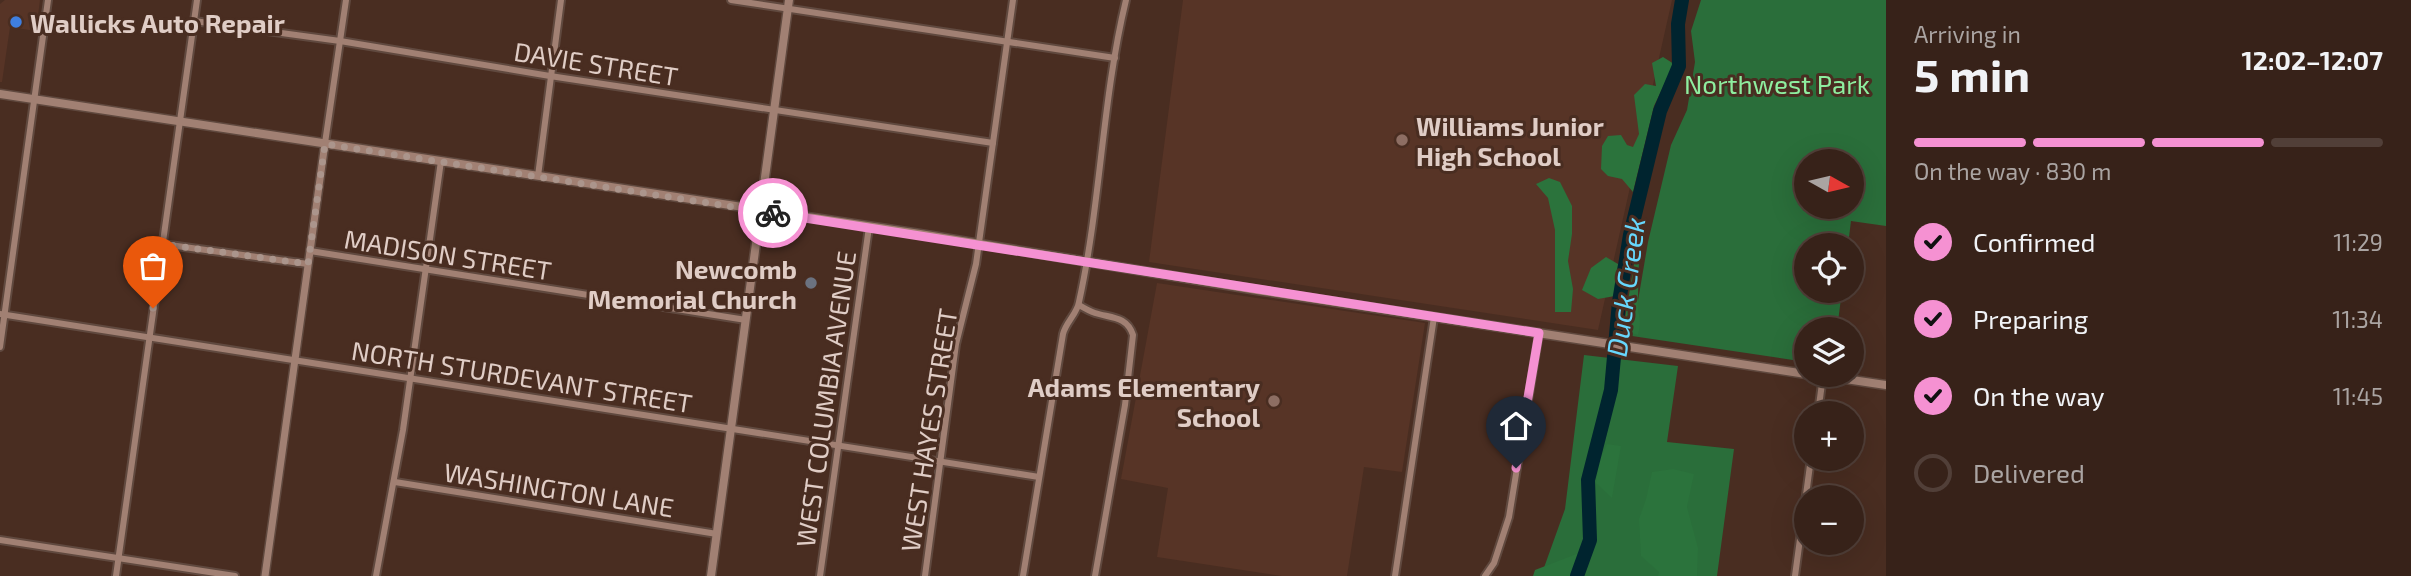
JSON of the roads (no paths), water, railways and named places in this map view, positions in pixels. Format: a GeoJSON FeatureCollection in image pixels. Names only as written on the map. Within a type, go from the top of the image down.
{"type":"FeatureCollection","features":[{"type":"Feature","properties":{"kind":"main road"},"geometry":{"type":"LineString","coordinates":[[711,576],[788,4]]}},
{"type":"Feature","properties":{"kind":"main road"},"geometry":{"type":"LineString","coordinates":[[0,94],[869,226],[1794,372]]}},
{"type":"Feature","properties":{"kind":"main road"},"geometry":{"type":"LineString","coordinates":[[1864,382],[1886,385]]}},
{"type":"Feature","properties":{"kind":"street"},"geometry":{"type":"LineString","coordinates":[[0,347],[2,314],[48,0]]}},
{"type":"Feature","properties":{"kind":"street"},"geometry":{"type":"LineString","coordinates":[[116,576],[197,0]]}},
{"type":"Feature","properties":{"kind":"street"},"geometry":{"type":"LineString","coordinates":[[265,576],[346,0]]}},
{"type":"Feature","properties":{"kind":"street"},"geometry":{"type":"LineString","coordinates":[[537,176],[561,0]]}},
{"type":"Feature","properties":{"kind":"street"},"geometry":{"type":"LineString","coordinates":[[731,0],[788,4],[1007,43],[1115,58]]}},
{"type":"Feature","properties":{"kind":"street","name":"WEST HAYES STREET"},"geometry":{"type":"LineString","coordinates":[[925,576],[956,344],[971,290],[979,244],[1013,0]]}},
{"type":"Feature","properties":{"kind":"street"},"geometry":{"type":"LineString","coordinates":[[1023,576],[1063,334],[1065,326],[1079,305],[1126,0]]}},
{"type":"Feature","properties":{"kind":"street","name":"DAVIE STREET"},"geometry":{"type":"LineString","coordinates":[[194,21],[340,41],[550,76],[993,143]]}},
{"type":"Feature","properties":{"kind":"street"},"geometry":{"type":"LineString","coordinates":[[376,576],[395,482],[441,161]]}},
{"type":"Feature","properties":{"kind":"street","name":"WEST COLUMBIA AVENUE"},"geometry":{"type":"LineString","coordinates":[[820,576],[869,226]]}},
{"type":"Feature","properties":{"kind":"street","name":"MADISON STREET"},"geometry":{"type":"LineString","coordinates":[[162,244],[308,264]]}},
{"type":"Feature","properties":{"kind":"street","name":"MADISON STREET"},"geometry":{"type":"LineString","coordinates":[[310,251],[746,320]]}},
{"type":"Feature","properties":{"kind":"street"},"geometry":{"type":"LineString","coordinates":[[1079,305],[1095,313],[1122,320],[1131,327],[1133,335],[1125,405],[1095,576]]}},
{"type":"Feature","properties":{"kind":"street","name":"NORTH STURDEVANT STREET"},"geometry":{"type":"LineString","coordinates":[[2,314],[1039,477]]}},
{"type":"Feature","properties":{"kind":"street"},"geometry":{"type":"LineString","coordinates":[[1395,576],[1434,317]]}},
{"type":"Feature","properties":{"kind":"street"},"geometry":{"type":"LineString","coordinates":[[1485,576],[1494,563],[1509,517],[1539,333]]}},
{"type":"Feature","properties":{"kind":"street"},"geometry":{"type":"LineString","coordinates":[[1795,576],[1809,471]]}},
{"type":"Feature","properties":{"kind":"street","name":"WASHINGTON LANE"},"geometry":{"type":"LineString","coordinates":[[395,482],[717,534]]}},
{"type":"Feature","properties":{"kind":"street"},"geometry":{"type":"LineString","coordinates":[[0,540],[236,576]]}},
{"type":"Feature","properties":{"kind":"waterway","name":"Duck Creek"},"geometry":{"type":"LineString","coordinates":[[1577,576],[1590,540],[1588,480],[1611,390],[1619,302],[1630,235],[1660,111],[1679,66],[1678,24],[1682,0]]}},
{"type":"Feature","properties":{"kind":"place","name":"Wallicks Auto Repair"},"geometry":{"type":"Point","coordinates":[16,22]}},
{"type":"Feature","properties":{"kind":"place","name":"Williams Junior High School"},"geometry":{"type":"Point","coordinates":[1402,140]}},
{"type":"Feature","properties":{"kind":"place","name":"Newcomb Memorial Church"},"geometry":{"type":"Point","coordinates":[811,283]}},
{"type":"Feature","properties":{"kind":"place","name":"Adams Elementary School"},"geometry":{"type":"Point","coordinates":[1274,401]}},
{"type":"Feature","properties":{"kind":"park label","name":"Northwest Park"},"geometry":{"type":"Point","coordinates":[1777,83]}}]}
